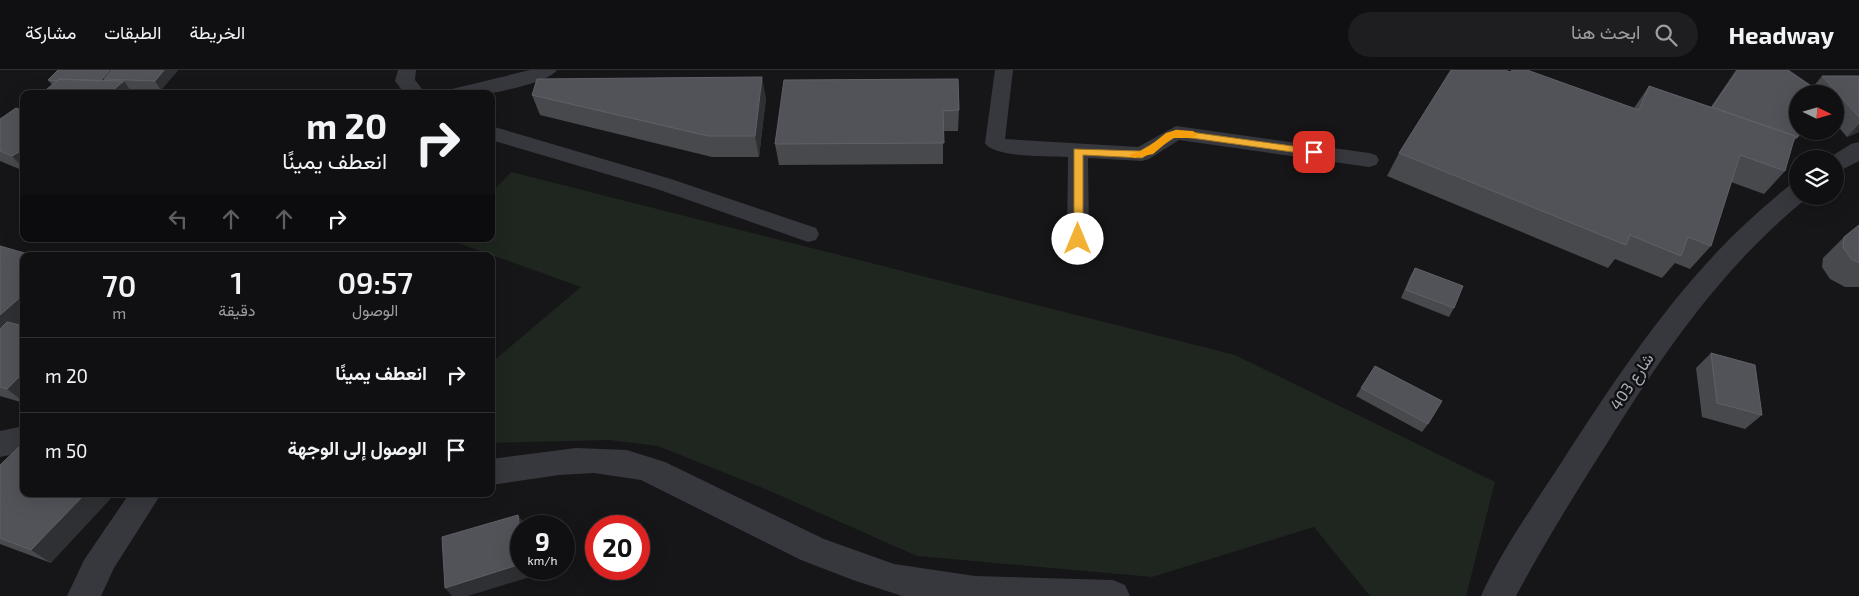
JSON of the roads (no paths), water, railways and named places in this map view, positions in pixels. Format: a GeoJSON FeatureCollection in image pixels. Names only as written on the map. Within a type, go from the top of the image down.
{"type":"FeatureCollection","features":[{"type":"Feature","properties":{"kind":"street"},"geometry":{"type":"LineString","coordinates":[[1844,159],[1859,150]]}},
{"type":"Feature","properties":{"kind":"street","name":"شارع 403"},"geometry":{"type":"LineString","coordinates":[[1498,596],[1575,466],[1672,322],[1735,250],[1770,214],[1789,199]]}},
{"type":"Feature","properties":{"kind":"street"},"geometry":{"type":"LineString","coordinates":[[0,444],[20,440]]}},
{"type":"Feature","properties":{"kind":"street"},"geometry":{"type":"LineString","coordinates":[[495,471],[569,462],[610,461],[627,463],[666,478],[819,553],[893,579],[917,585],[972,592],[1112,596]]}},
{"type":"Feature","properties":{"kind":"street"},"geometry":{"type":"LineString","coordinates":[[84,596],[112,546],[144,497]]}},
{"type":"Feature","properties":{"kind":"lane"},"geometry":{"type":"LineString","coordinates":[[407,70],[405,81],[413,90]]}},
{"type":"Feature","properties":{"kind":"lane"},"geometry":{"type":"LineString","coordinates":[[473,90],[526,78],[548,70]]}},
{"type":"Feature","properties":{"kind":"lane"},"geometry":{"type":"LineString","coordinates":[[1004,70],[994,137],[995,143],[1001,146],[1142,154],[1176,133],[1369,160]]}},
{"type":"Feature","properties":{"kind":"lane"},"geometry":{"type":"LineString","coordinates":[[495,134],[664,184],[808,234]]}},
{"type":"Feature","properties":{"kind":"lane"},"geometry":{"type":"LineString","coordinates":[[1078,151],[1078,239]]}}]}
